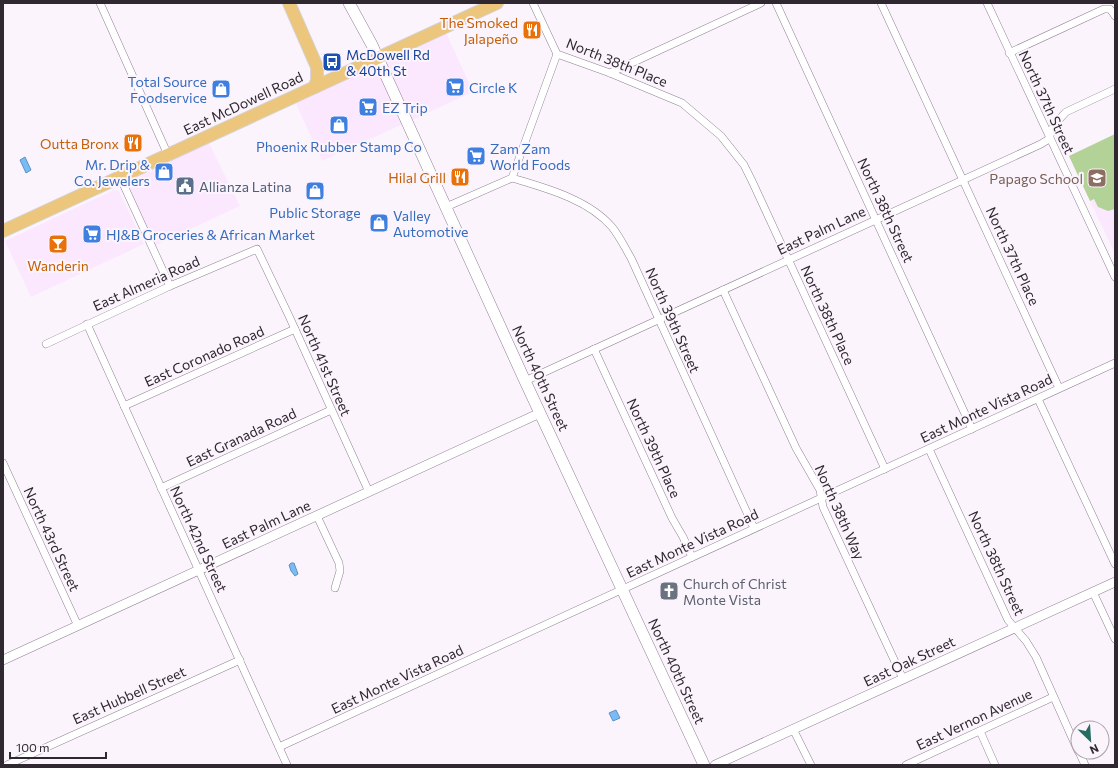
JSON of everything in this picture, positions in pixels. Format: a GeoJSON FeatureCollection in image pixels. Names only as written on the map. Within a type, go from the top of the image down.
{"type":"FeatureCollection","features":[{"type":"Feature","properties":{"kind":"main road"},"geometry":{"type":"LineString","coordinates":[[289,3],[317,67],[317,80],[315,87]]}},
{"type":"Feature","properties":{"kind":"main road","name":"North 40th Street"},"geometry":{"type":"LineString","coordinates":[[349,3],[378,58],[540,414],[704,765]]}},
{"type":"Feature","properties":{"kind":"main road","name":"East McDowell Road"},"geometry":{"type":"LineString","coordinates":[[3,231],[497,3]]}},
{"type":"Feature","properties":{"kind":"street"},"geometry":{"type":"LineString","coordinates":[[100,3],[168,155]]}},
{"type":"Feature","properties":{"kind":"street","name":"North 38th Place"},"geometry":{"type":"LineString","coordinates":[[533,3],[557,54],[610,72],[682,103],[721,136],[744,165],[885,469]]}},
{"type":"Feature","properties":{"kind":"street"},"geometry":{"type":"LineString","coordinates":[[610,72],[761,3]]}},
{"type":"Feature","properties":{"kind":"street","name":"North 38th Street"},"geometry":{"type":"LineString","coordinates":[[776,3],[972,429]]}},
{"type":"Feature","properties":{"kind":"street","name":"North 37th Place"},"geometry":{"type":"LineString","coordinates":[[881,3],[1060,388]]}},
{"type":"Feature","properties":{"kind":"street","name":"North 37th Street"},"geometry":{"type":"LineString","coordinates":[[987,3],[1115,277]]}},
{"type":"Feature","properties":{"kind":"street"},"geometry":{"type":"LineString","coordinates":[[1010,53],[1104,9],[1110,9],[1115,16]]}},
{"type":"Feature","properties":{"kind":"street"},"geometry":{"type":"LineString","coordinates":[[446,208],[512,178],[557,54]]}},
{"type":"Feature","properties":{"kind":"street"},"geometry":{"type":"LineString","coordinates":[[1049,138],[1053,126],[1066,112],[1115,89]]}},
{"type":"Feature","properties":{"kind":"street","name":"East Palm Lane"},"geometry":{"type":"LineString","coordinates":[[525,381],[1041,144],[1049,138]]}},
{"type":"Feature","properties":{"kind":"street"},"geometry":{"type":"LineString","coordinates":[[120,177],[170,286]]}},
{"type":"Feature","properties":{"kind":"street","name":"North 39th Street"},"geometry":{"type":"LineString","coordinates":[[512,178],[564,194],[598,214],[611,226],[622,241],[754,528]]}},
{"type":"Feature","properties":{"kind":"street","name":"East Almeria Road"},"geometry":{"type":"LineString","coordinates":[[46,344],[170,286],[257,249]]}},
{"type":"Feature","properties":{"kind":"street","name":"North 41st Street"},"geometry":{"type":"LineString","coordinates":[[257,249],[369,492]]}},
{"type":"Feature","properties":{"kind":"street","name":"North 38th Way"},"geometry":{"type":"LineString","coordinates":[[724,290],[796,448],[820,490],[823,507],[903,679]]}},
{"type":"Feature","properties":{"kind":"street","name":"North 42nd Street"},"geometry":{"type":"LineString","coordinates":[[87,324],[287,765]]}},
{"type":"Feature","properties":{"kind":"street","name":"East Coronado Road"},"geometry":{"type":"LineString","coordinates":[[124,406],[295,330]]}},
{"type":"Feature","properties":{"kind":"street","name":"North 39th Place"},"geometry":{"type":"LineString","coordinates":[[594,349],[672,518],[692,557]]}},
{"type":"Feature","properties":{"kind":"street","name":"East Monte Vista Road"},"geometry":{"type":"LineString","coordinates":[[279,747],[1115,363]]}},
{"type":"Feature","properties":{"kind":"street"},"geometry":{"type":"LineString","coordinates":[[1038,398],[1115,564]]}},
{"type":"Feature","properties":{"kind":"street","name":"East Granada Road"},"geometry":{"type":"LineString","coordinates":[[161,488],[331,410]]}},
{"type":"Feature","properties":{"kind":"street","name":"East Palm Lane"},"geometry":{"type":"LineString","coordinates":[[3,660],[540,414]]}},
{"type":"Feature","properties":{"kind":"street","name":"North 38th Street"},"geometry":{"type":"LineString","coordinates":[[929,449],[1008,620],[1032,650],[1070,733]]}},
{"type":"Feature","properties":{"kind":"street","name":"North 43rd Street"},"geometry":{"type":"LineString","coordinates":[[3,463],[78,626]]}},
{"type":"Feature","properties":{"kind":"street"},"geometry":{"type":"LineString","coordinates":[[317,516],[339,563],[340,571],[335,588]]}},
{"type":"Feature","properties":{"kind":"street","name":"East Oak Street"},"geometry":{"type":"LineString","coordinates":[[715,765],[1115,582]]}},
{"type":"Feature","properties":{"kind":"street"},"geometry":{"type":"LineString","coordinates":[[1093,592],[1115,639]]}},
{"type":"Feature","properties":{"kind":"street","name":"East Hubbell Street"},"geometry":{"type":"LineString","coordinates":[[7,765],[240,660]]}},
{"type":"Feature","properties":{"kind":"street","name":"East Vernon Avenue"},"geometry":{"type":"LineString","coordinates":[[906,765],[1053,696]]}},
{"type":"Feature","properties":{"kind":"street"},"geometry":{"type":"LineString","coordinates":[[793,729],[811,765]]}},
{"type":"Feature","properties":{"kind":"street"},"geometry":{"type":"LineString","coordinates":[[980,731],[995,765]]}},
{"type":"Feature","properties":{"kind":"shaded area"},"geometry":{"type":"Polygon","coordinates":[[[444,28],[473,92],[322,161],[293,97],[444,28]]]}},
{"type":"Feature","properties":{"kind":"shaded area","name":"Papago School"},"geometry":{"type":"Polygon","coordinates":[[[1115,135],[1115,254],[1069,156],[1115,135]]]}},
{"type":"Feature","properties":{"kind":"shaded area"},"geometry":{"type":"Polygon","coordinates":[[[206,137],[240,206],[152,247],[120,177],[206,137]]]}},
{"type":"Feature","properties":{"kind":"shaded area"},"geometry":{"type":"Polygon","coordinates":[[[114,190],[119,191],[144,244],[31,297],[5,241],[114,190]]]}},
{"type":"Feature","properties":{"kind":"green space","name":"Papago School"},"geometry":{"type":"Polygon","coordinates":[[[1115,134],[1115,209],[1108,211],[1098,207],[1094,199],[1090,201],[1069,156],[1115,134]]]}},
{"type":"Feature","properties":{"kind":"water"},"geometry":{"type":"Polygon","coordinates":[[[25,157],[31,170],[26,173],[20,160],[25,157]]]}},
{"type":"Feature","properties":{"kind":"water"},"geometry":{"type":"Polygon","coordinates":[[[294,563],[298,574],[295,576],[289,565],[294,563]]]}},
{"type":"Feature","properties":{"kind":"water"},"geometry":{"type":"Polygon","coordinates":[[[616,710],[620,718],[613,721],[609,713],[616,710]]]}},
{"type":"Feature","properties":{"kind":"place","name":"The Smoked Jalapeño"},"geometry":{"type":"Point","coordinates":[532,30]}},
{"type":"Feature","properties":{"kind":"place","name":"McDowell Rd & 40th St"},"geometry":{"type":"Point","coordinates":[332,62]}},
{"type":"Feature","properties":{"kind":"place","name":"Circle K"},"geometry":{"type":"Point","coordinates":[455,87]}},
{"type":"Feature","properties":{"kind":"place","name":"Total Source Foodservice"},"geometry":{"type":"Point","coordinates":[221,89]}},
{"type":"Feature","properties":{"kind":"place","name":"EZ Trip"},"geometry":{"type":"Point","coordinates":[368,107]}},
{"type":"Feature","properties":{"kind":"place","name":"Phoenix Rubber Stamp Co"},"geometry":{"type":"Point","coordinates":[339,125]}},
{"type":"Feature","properties":{"kind":"place","name":"Outta Bronx"},"geometry":{"type":"Point","coordinates":[133,143]}},
{"type":"Feature","properties":{"kind":"place","name":"Zam Zam World Foods"},"geometry":{"type":"Point","coordinates":[476,156]}},
{"type":"Feature","properties":{"kind":"place","name":"Mr. Drip & Co. Jewelers"},"geometry":{"type":"Point","coordinates":[164,172]}},
{"type":"Feature","properties":{"kind":"place","name":"Hilal Grill"},"geometry":{"type":"Point","coordinates":[460,177]}},
{"type":"Feature","properties":{"kind":"place","name":"Papago School"},"geometry":{"type":"Point","coordinates":[1097,178]}},
{"type":"Feature","properties":{"kind":"place","name":"Allianza Latina"},"geometry":{"type":"Point","coordinates":[185,186]}},
{"type":"Feature","properties":{"kind":"place","name":"Public Storage"},"geometry":{"type":"Point","coordinates":[315,191]}},
{"type":"Feature","properties":{"kind":"place","name":"Valley Automotive"},"geometry":{"type":"Point","coordinates":[379,223]}},
{"type":"Feature","properties":{"kind":"place","name":"HJ&B Groceries & African Market"},"geometry":{"type":"Point","coordinates":[92,234]}},
{"type":"Feature","properties":{"kind":"place","name":"Wanderin"},"geometry":{"type":"Point","coordinates":[58,244]}},
{"type":"Feature","properties":{"kind":"place","name":"Church of Christ Monte Vista"},"geometry":{"type":"Point","coordinates":[669,591]}}]}
